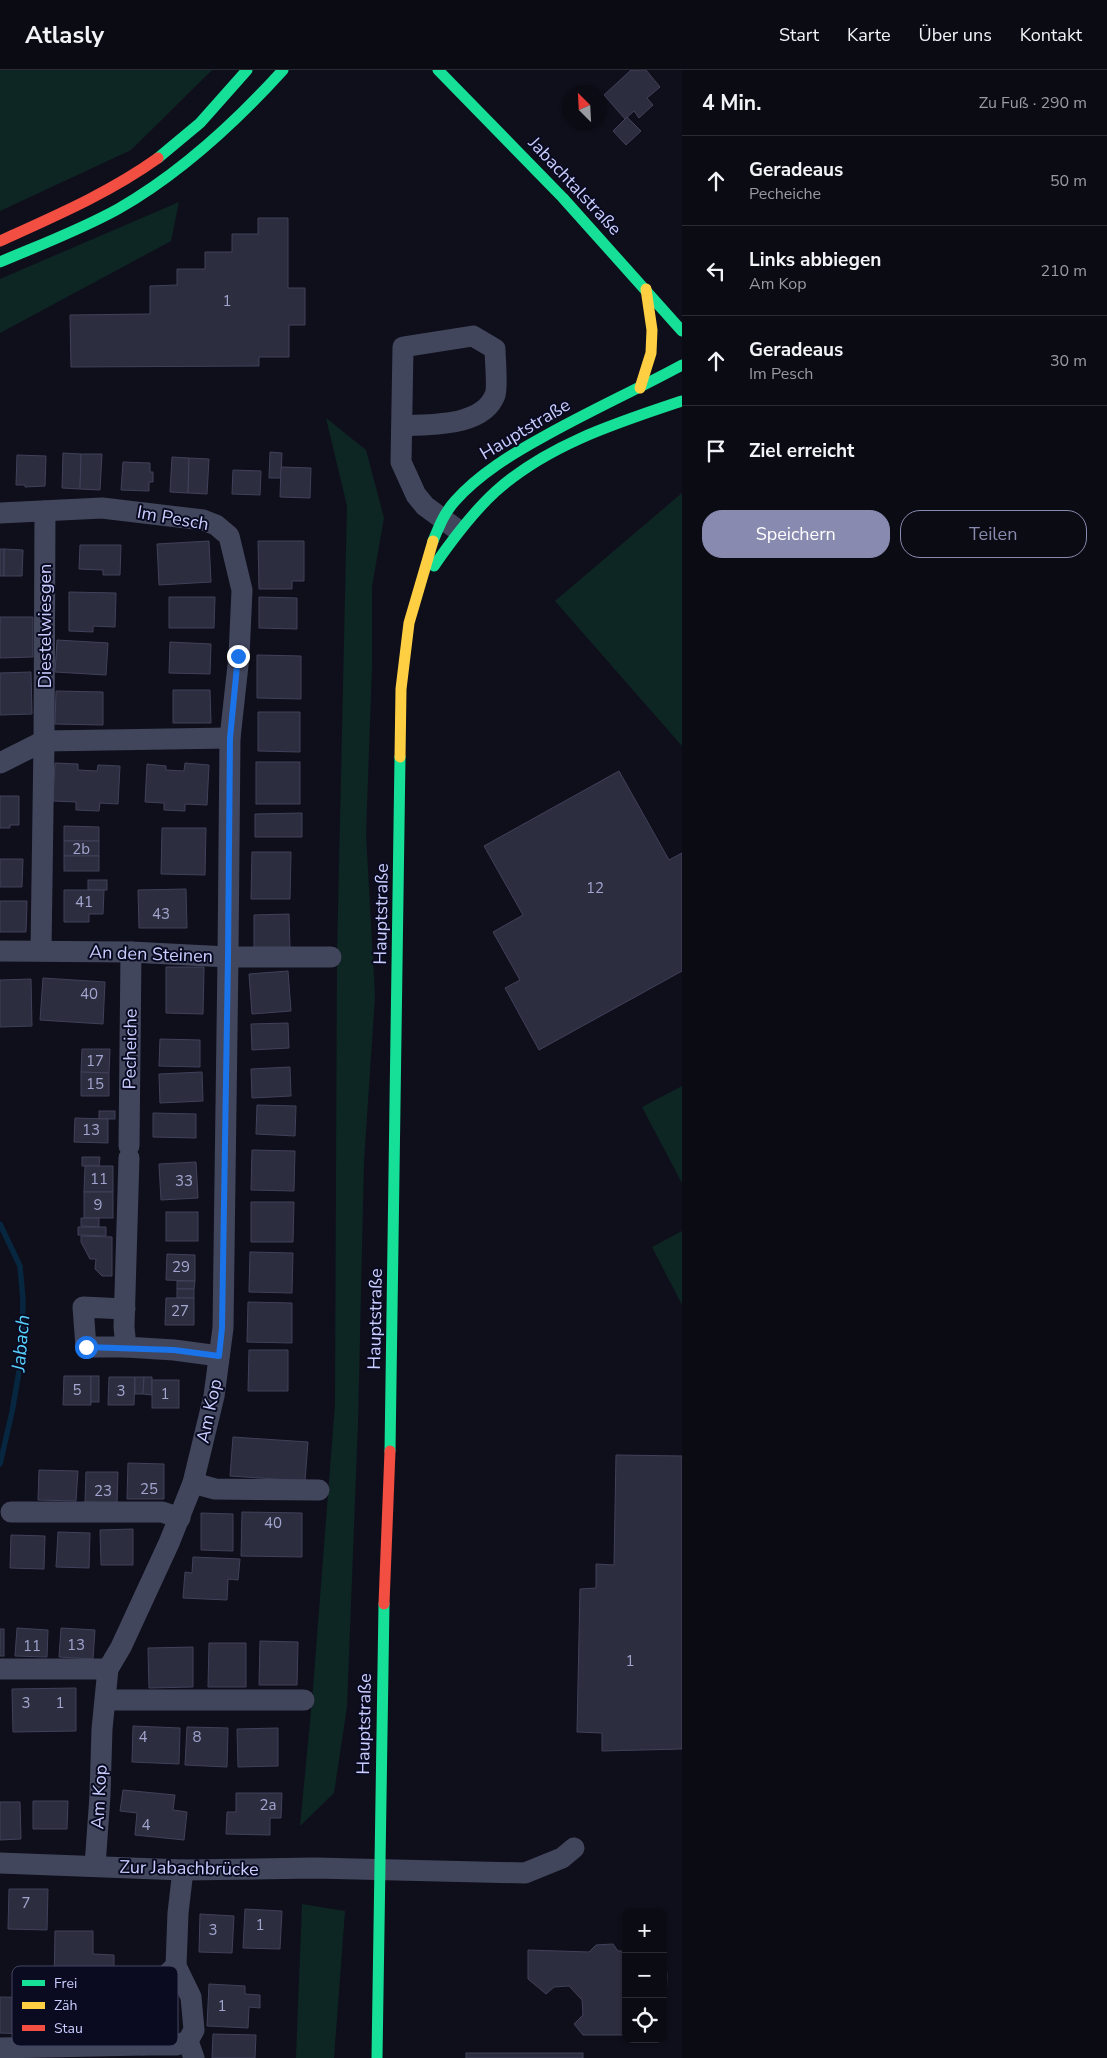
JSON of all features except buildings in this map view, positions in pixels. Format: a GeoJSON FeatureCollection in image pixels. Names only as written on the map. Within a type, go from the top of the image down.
{"type":"FeatureCollection","features":[{"type":"Feature","properties":{"kind":"main road"},"geometry":{"type":"LineString","coordinates":[[0,241],[97,196],[141,170],[195,128],[246,70]]}},
{"type":"Feature","properties":{"kind":"main road"},"geometry":{"type":"LineString","coordinates":[[0,262],[117,210],[155,187],[190,161],[224,131],[283,70]]}},
{"type":"Feature","properties":{"kind":"main road","name":"Jabachtalstraße"},"geometry":{"type":"LineString","coordinates":[[438,70],[502,133],[646,289],[682,331]]}},
{"type":"Feature","properties":{"kind":"main road"},"geometry":{"type":"LineString","coordinates":[[640,388],[651,353],[652,330],[646,289]]}},
{"type":"Feature","properties":{"kind":"main road","name":"Hauptstraße"},"geometry":{"type":"LineString","coordinates":[[377,2058],[384,1606],[390,1429],[401,689],[409,623],[432,543],[442,519],[468,488],[508,456],[682,365]]}},
{"type":"Feature","properties":{"kind":"main road","name":"Hauptstraße"},"geometry":{"type":"LineString","coordinates":[[421,583],[458,531],[496,492],[546,455],[575,440],[624,420],[682,401]]}},
{"type":"Feature","properties":{"kind":"street"},"geometry":{"type":"LineString","coordinates":[[402,426],[454,423],[484,411],[496,394],[495,349],[473,336],[403,347],[401,462],[416,495],[425,506],[458,531]]}},
{"type":"Feature","properties":{"kind":"street","name":"Im Pesch"},"geometry":{"type":"LineString","coordinates":[[0,513],[102,508],[203,520],[216,525],[229,536],[242,590],[230,738]]}},
{"type":"Feature","properties":{"kind":"street","name":"Diestelwiesgen"},"geometry":{"type":"LineString","coordinates":[[41,950],[45,511]]}},
{"type":"Feature","properties":{"kind":"street"},"geometry":{"type":"LineString","coordinates":[[0,763],[44,741],[230,738]]}},
{"type":"Feature","properties":{"kind":"street","name":"Am Kop"},"geometry":{"type":"LineString","coordinates":[[95,1866],[102,1729],[108,1669],[125,1638],[180,1518],[193,1483],[214,1396],[219,1356],[222,1328],[230,738]]}},
{"type":"Feature","properties":{"kind":"street","name":"An den Steinen"},"geometry":{"type":"LineString","coordinates":[[0,951],[131,952],[228,957],[331,957]]}},
{"type":"Feature","properties":{"kind":"street","name":"Pecheiche"},"geometry":{"type":"LineString","coordinates":[[126,1347],[124,1327],[129,1152],[131,952]]}},
{"type":"Feature","properties":{"kind":"street"},"geometry":{"type":"LineString","coordinates":[[125,1309],[83,1307],[86,1347],[174,1350],[219,1356]]}},
{"type":"Feature","properties":{"kind":"street"},"geometry":{"type":"LineString","coordinates":[[193,1483],[215,1489],[319,1490]]}},
{"type":"Feature","properties":{"kind":"street"},"geometry":{"type":"LineString","coordinates":[[11,1512],[162,1512],[180,1518]]}},
{"type":"Feature","properties":{"kind":"street"},"geometry":{"type":"LineString","coordinates":[[0,1669],[108,1669]]}},
{"type":"Feature","properties":{"kind":"street"},"geometry":{"type":"LineString","coordinates":[[106,1700],[304,1700]]}},
{"type":"Feature","properties":{"kind":"street","name":"Zur Jabachbrücke"},"geometry":{"type":"LineString","coordinates":[[0,1864],[183,1870],[315,1868],[525,1873],[562,1858],[574,1848]]}},
{"type":"Feature","properties":{"kind":"street"},"geometry":{"type":"LineString","coordinates":[[176,1966],[178,1913],[183,1870]]}},
{"type":"Feature","properties":{"kind":"street"},"geometry":{"type":"LineString","coordinates":[[177,2046],[191,2049],[194,2030],[191,1997],[178,1970]]}},
{"type":"Feature","properties":{"kind":"street"},"geometry":{"type":"LineString","coordinates":[[0,2048],[95,2046]]}},
{"type":"Feature","properties":{"kind":"green space"},"geometry":{"type":"Polygon","coordinates":[[[0,70],[212,70],[131,150],[0,211],[0,70]]]}},
{"type":"Feature","properties":{"kind":"green space"},"geometry":{"type":"Polygon","coordinates":[[[179,202],[171,241],[0,333],[0,279],[179,202]]]}},
{"type":"Feature","properties":{"kind":"green space"},"geometry":{"type":"Polygon","coordinates":[[[326,418],[366,450],[384,518],[372,586],[372,668],[366,834],[375,996],[364,1162],[358,1423],[347,1707],[334,1793],[300,1826],[312,1701],[335,1404],[337,957],[347,506],[326,418]]]}},
{"type":"Feature","properties":{"kind":"green space"},"geometry":{"type":"Polygon","coordinates":[[[682,493],[682,746],[555,601],[682,493]]]}},
{"type":"Feature","properties":{"kind":"green space"},"geometry":{"type":"Polygon","coordinates":[[[682,1086],[682,1183],[642,1107],[682,1086]]]}},
{"type":"Feature","properties":{"kind":"green space"},"geometry":{"type":"Polygon","coordinates":[[[682,1231],[682,1305],[652,1247],[682,1231]]]}},
{"type":"Feature","properties":{"kind":"green space"},"geometry":{"type":"Polygon","coordinates":[[[302,1904],[345,1911],[334,2058],[296,2058],[302,1904]]]}},
{"type":"Feature","properties":{"kind":"waterway","name":"Jabach"},"geometry":{"type":"LineString","coordinates":[[0,1224],[20,1266],[23,1300],[22,1354],[12,1412],[0,1464]]}},
{"type":"Feature","properties":{"kind":"traffic: fast"},"geometry":{"type":"LineString","coordinates":[[158,158],[200,123],[247,70]]}},
{"type":"Feature","properties":{"kind":"traffic: fast"},"geometry":{"type":"LineString","coordinates":[[0,262],[89,224],[141,195],[206,146],[283,70]]}},
{"type":"Feature","properties":{"kind":"traffic: fast"},"geometry":{"type":"LineString","coordinates":[[438,70],[563,198],[682,331]]}},
{"type":"Feature","properties":{"kind":"traffic: fast"},"geometry":{"type":"LineString","coordinates":[[433,541],[442,520],[451,506],[464,491],[496,465],[560,427],[682,365]]}},
{"type":"Feature","properties":{"kind":"traffic: fast"},"geometry":{"type":"LineString","coordinates":[[434,566],[462,527],[486,500],[515,475],[560,448],[583,437],[682,401]]}},
{"type":"Feature","properties":{"kind":"traffic: fast"},"geometry":{"type":"LineString","coordinates":[[390,1451],[400,757]]}},
{"type":"Feature","properties":{"kind":"traffic: fast"},"geometry":{"type":"LineString","coordinates":[[377,2058],[384,1604]]}},
{"type":"Feature","properties":{"kind":"traffic: slow"},"geometry":{"type":"LineString","coordinates":[[640,388],[651,353],[652,330],[646,289]]}},
{"type":"Feature","properties":{"kind":"traffic: slow"},"geometry":{"type":"LineString","coordinates":[[400,757],[401,689],[409,623],[433,541]]}},
{"type":"Feature","properties":{"kind":"traffic: jam"},"geometry":{"type":"LineString","coordinates":[[0,241],[101,193],[158,158]]}},
{"type":"Feature","properties":{"kind":"traffic: jam"},"geometry":{"type":"LineString","coordinates":[[384,1604],[390,1451]]}},
{"type":"Feature","properties":{"kind":"route"},"geometry":{"type":"LineString","coordinates":[[86,1347],[174,1350],[219,1356],[222,1328],[230,738],[238,656]]}}]}
